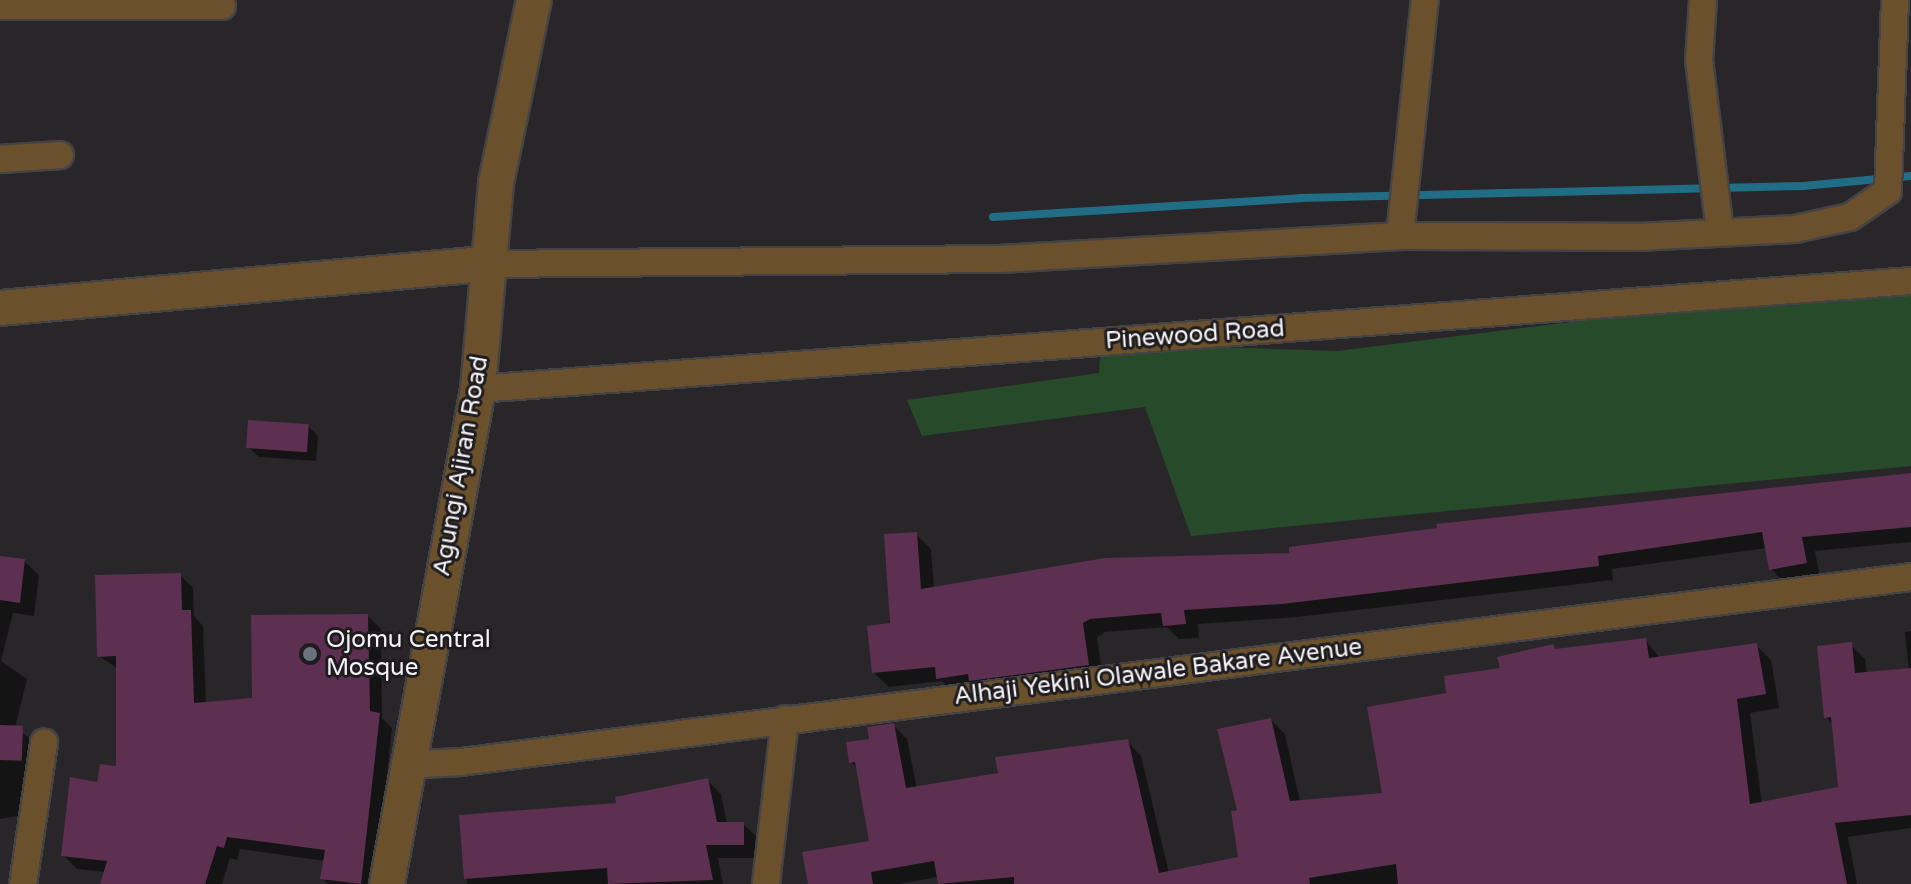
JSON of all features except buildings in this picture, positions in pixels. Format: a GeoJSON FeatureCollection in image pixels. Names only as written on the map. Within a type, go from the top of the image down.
{"type":"FeatureCollection","features":[{"type":"Feature","properties":{"kind":"street","name":"Agungi Ajiran Road"},"geometry":{"type":"LineString","coordinates":[[387,884],[405,765],[478,389],[496,183],[534,0]]}},
{"type":"Feature","properties":{"kind":"street"},"geometry":{"type":"LineString","coordinates":[[1400,236],[1425,0]]}},
{"type":"Feature","properties":{"kind":"street"},"geometry":{"type":"LineString","coordinates":[[1703,0],[1699,60],[1713,201],[1720,232]]}},
{"type":"Feature","properties":{"kind":"street"},"geometry":{"type":"LineString","coordinates":[[0,308],[487,264],[1000,259],[1400,236],[1795,229],[1850,217],[1888,191],[1895,0]]}},
{"type":"Feature","properties":{"kind":"street"},"geometry":{"type":"LineString","coordinates":[[0,6],[222,6]]}},
{"type":"Feature","properties":{"kind":"street"},"geometry":{"type":"LineString","coordinates":[[0,159],[60,155]]}},
{"type":"Feature","properties":{"kind":"street","name":"Pinewood Road"},"geometry":{"type":"LineString","coordinates":[[478,389],[1911,281]]}},
{"type":"Feature","properties":{"kind":"street","name":"Alhaji Yekini Olawale Bakare Avenue"},"geometry":{"type":"LineString","coordinates":[[405,765],[1911,577]]}},
{"type":"Feature","properties":{"kind":"street"},"geometry":{"type":"LineString","coordinates":[[766,884],[785,719]]}},
{"type":"Feature","properties":{"kind":"street"},"geometry":{"type":"LineString","coordinates":[[23,884],[44,743]]}},
{"type":"Feature","properties":{"kind":"green space"},"geometry":{"type":"Polygon","coordinates":[[[1911,280],[1911,466],[1191,536],[1145,407],[922,436],[907,400],[1099,373],[1101,343],[1337,351],[1911,280]]]}},
{"type":"Feature","properties":{"kind":"waterway"},"geometry":{"type":"LineString","coordinates":[[993,217],[1300,198],[1803,186],[1911,176]]}},
{"type":"Feature","properties":{"kind":"place","name":"Ojomu Central Mosque"},"geometry":{"type":"Point","coordinates":[310,654]}}]}
